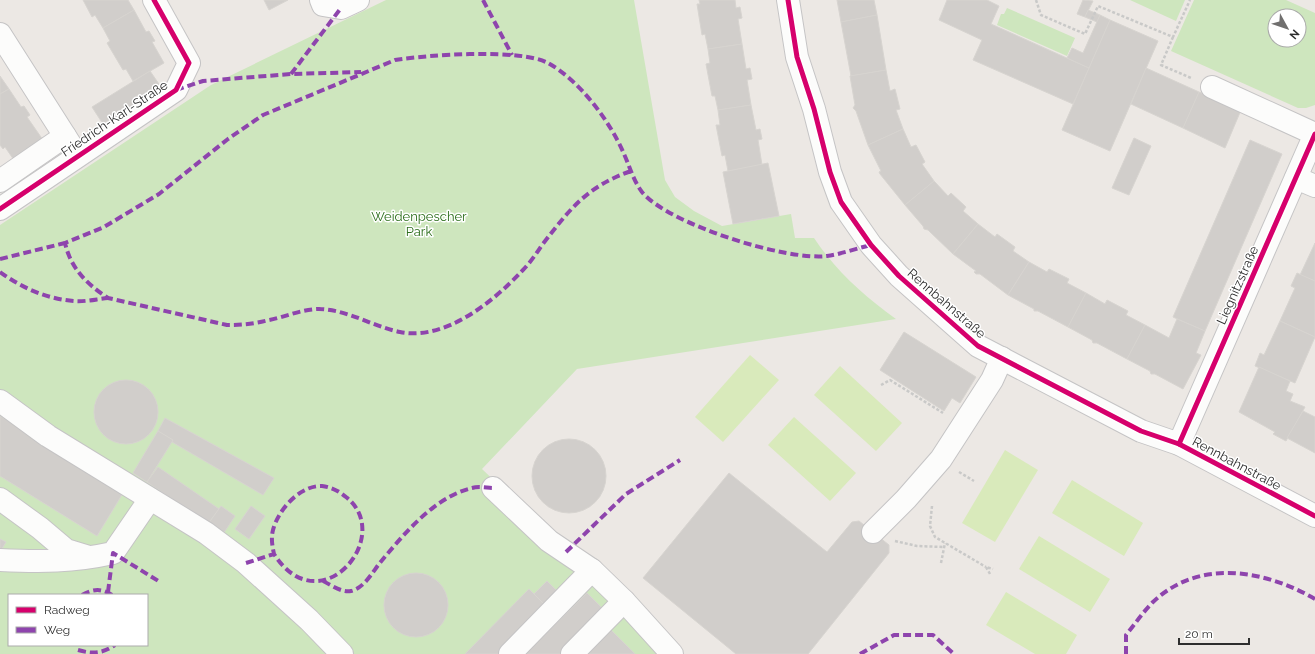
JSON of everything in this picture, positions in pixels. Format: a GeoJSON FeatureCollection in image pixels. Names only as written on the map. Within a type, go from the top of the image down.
{"type":"FeatureCollection","features":[{"type":"Feature","properties":{"kind":"street","name":"Friedrich-Karl-Straße"},"geometry":{"type":"LineString","coordinates":[[0,208],[176,90],[189,63],[154,0]]}},
{"type":"Feature","properties":{"kind":"street"},"geometry":{"type":"LineString","coordinates":[[321,0],[323,4],[341,8],[358,0]]}},
{"type":"Feature","properties":{"kind":"street","name":"Rennbahnstraße"},"geometry":{"type":"LineString","coordinates":[[788,0],[796,57],[814,109],[830,172],[841,202],[859,229],[899,276],[975,344],[1142,431],[1179,444],[1315,516]]}},
{"type":"Feature","properties":{"kind":"street","name":"Friedrich-Karl-Straße"},"geometry":{"type":"LineString","coordinates":[[0,34],[77,155]]}},
{"type":"Feature","properties":{"kind":"street"},"geometry":{"type":"LineString","coordinates":[[1212,87],[1315,134]]}},
{"type":"Feature","properties":{"kind":"street","name":"Liegnitzstraße"},"geometry":{"type":"LineString","coordinates":[[1179,444],[1305,182],[1315,134]]}},
{"type":"Feature","properties":{"kind":"street"},"geometry":{"type":"LineString","coordinates":[[0,181],[65,136]]}},
{"type":"Feature","properties":{"kind":"street"},"geometry":{"type":"LineString","coordinates":[[875,531],[934,468],[992,380],[1002,358]]}},
{"type":"Feature","properties":{"kind":"street"},"geometry":{"type":"LineString","coordinates":[[0,400],[48,436],[206,533],[246,563],[309,620],[342,654]]}},
{"type":"Feature","properties":{"kind":"street"},"geometry":{"type":"LineString","coordinates":[[494,488],[549,541],[592,570],[624,601],[669,653]]}},
{"type":"Feature","properties":{"kind":"street"},"geometry":{"type":"LineString","coordinates":[[0,499],[40,528],[66,550],[92,558]]}},
{"type":"Feature","properties":{"kind":"street"},"geometry":{"type":"LineString","coordinates":[[0,560],[54,562],[92,558],[113,553],[150,499]]}},
{"type":"Feature","properties":{"kind":"street"},"geometry":{"type":"LineString","coordinates":[[510,654],[592,570]]}},
{"type":"Feature","properties":{"kind":"street"},"geometry":{"type":"LineString","coordinates":[[572,654],[624,601]]}},
{"type":"Feature","properties":{"kind":"path"},"geometry":{"type":"LineString","coordinates":[[1036,0],[1041,15],[1085,34],[1098,6],[1173,37]]}},
{"type":"Feature","properties":{"kind":"path"},"geometry":{"type":"LineString","coordinates":[[1190,0],[1161,65],[1212,87]]}},
{"type":"Feature","properties":{"kind":"path"},"geometry":{"type":"LineString","coordinates":[[881,385],[890,380],[962,425]]}},
{"type":"Feature","properties":{"kind":"path"},"geometry":{"type":"LineString","coordinates":[[965,476],[974,481]]}},
{"type":"Feature","properties":{"kind":"path"},"geometry":{"type":"LineString","coordinates":[[932,504],[930,526],[935,537],[986,567],[993,568]]}},
{"type":"Feature","properties":{"kind":"path"},"geometry":{"type":"LineString","coordinates":[[875,531],[891,540],[917,546],[944,547]]}},
{"type":"Feature","properties":{"kind":"path"},"geometry":{"type":"LineString","coordinates":[[941,562],[945,543]]}},
{"type":"Feature","properties":{"kind":"path"},"geometry":{"type":"LineString","coordinates":[[986,567],[990,574]]}},
{"type":"Feature","properties":{"kind":"green space","name":"Weidenpescher Park"},"geometry":{"type":"Polygon","coordinates":[[[386,0],[634,0],[665,180],[675,197],[694,211],[722,226],[791,214],[795,238],[814,238],[841,272],[851,282],[896,319],[577,369],[482,469],[676,654],[0,654],[0,225],[211,85],[386,0]]]}},
{"type":"Feature","properties":{"kind":"green space"},"geometry":{"type":"Polygon","coordinates":[[[1130,0],[1185,0],[1176,21],[1130,0]]]}},
{"type":"Feature","properties":{"kind":"green space"},"geometry":{"type":"Polygon","coordinates":[[[1194,0],[1286,0],[1304,8],[1267,8],[1267,48],[1307,48],[1307,9],[1315,13],[1315,105],[1306,108],[1298,108],[1171,51],[1194,0]]]}},
{"type":"Feature","properties":{"kind":"green space"},"geometry":{"type":"Polygon","coordinates":[[[1007,8],[1075,38],[1067,56],[997,25],[1001,14],[1004,14],[1007,8]]]}},
{"type":"Feature","properties":{"kind":"green space"},"geometry":{"type":"Polygon","coordinates":[[[750,355],[779,380],[723,442],[695,417],[750,355]]]}},
{"type":"Feature","properties":{"kind":"green space"},"geometry":{"type":"Polygon","coordinates":[[[840,366],[902,423],[876,451],[814,395],[840,366]]]}},
{"type":"Feature","properties":{"kind":"green space"},"geometry":{"type":"Polygon","coordinates":[[[794,417],[856,473],[830,501],[768,445],[794,417]]]}},
{"type":"Feature","properties":{"kind":"green space"},"geometry":{"type":"Polygon","coordinates":[[[1005,450],[1038,470],[995,542],[962,523],[1005,450]]]}},
{"type":"Feature","properties":{"kind":"green space"},"geometry":{"type":"Polygon","coordinates":[[[1072,480],[1143,523],[1124,556],[1052,513],[1072,480]]]}},
{"type":"Feature","properties":{"kind":"green space"},"geometry":{"type":"Polygon","coordinates":[[[1039,536],[1110,579],[1090,612],[1019,569],[1039,536]]]}},
{"type":"Feature","properties":{"kind":"green space"},"geometry":{"type":"Polygon","coordinates":[[[1006,592],[1077,635],[1066,654],[1035,654],[986,625],[1006,592]]]}},
{"type":"Feature","properties":{"kind":"building"},"geometry":{"type":"Polygon","coordinates":[[[83,0],[128,0],[134,10],[103,28],[95,15],[92,17],[83,0]]]}},
{"type":"Feature","properties":{"kind":"building"},"geometry":{"type":"Polygon","coordinates":[[[264,0],[288,0],[269,10],[264,0]]]}},
{"type":"Feature","properties":{"kind":"building"},"geometry":{"type":"Polygon","coordinates":[[[699,0],[735,0],[736,8],[740,7],[742,18],[738,19],[742,44],[708,49],[705,34],[702,35],[697,4],[700,4],[699,0]]]}},
{"type":"Feature","properties":{"kind":"building"},"geometry":{"type":"Polygon","coordinates":[[[837,0],[874,0],[877,15],[841,22],[837,0]]]}},
{"type":"Feature","properties":{"kind":"building"},"geometry":{"type":"Polygon","coordinates":[[[947,0],[987,0],[999,6],[991,24],[1089,68],[1073,104],[973,60],[982,40],[939,20],[947,0]]]}},
{"type":"Feature","properties":{"kind":"building"},"geometry":{"type":"Polygon","coordinates":[[[1083,0],[1093,1],[1085,17],[1077,14],[1083,0]]]}},
{"type":"Feature","properties":{"kind":"building"},"geometry":{"type":"Polygon","coordinates":[[[134,10],[146,32],[149,31],[155,41],[152,42],[164,63],[133,81],[126,69],[123,70],[107,43],[110,41],[103,28],[134,10]]]}},
{"type":"Feature","properties":{"kind":"building"},"geometry":{"type":"Polygon","coordinates":[[[1088,10],[1100,15],[1097,22],[1085,17],[1088,10]]]}},
{"type":"Feature","properties":{"kind":"building"},"geometry":{"type":"Polygon","coordinates":[[[877,15],[886,70],[851,76],[841,22],[877,15]]]}},
{"type":"Feature","properties":{"kind":"building"},"geometry":{"type":"Polygon","coordinates":[[[1100,15],[1110,20],[1089,68],[1067,58],[1072,48],[1083,53],[1100,15]]]}},
{"type":"Feature","properties":{"kind":"building"},"geometry":{"type":"Polygon","coordinates":[[[1110,20],[1158,41],[1110,151],[1062,130],[1110,20]]]}},
{"type":"Feature","properties":{"kind":"building"},"geometry":{"type":"Polygon","coordinates":[[[742,44],[746,69],[750,68],[752,79],[747,80],[751,105],[718,110],[715,96],[712,96],[706,64],[710,63],[708,49],[742,44]]]}},
{"type":"Feature","properties":{"kind":"building"},"geometry":{"type":"Polygon","coordinates":[[[1146,68],[1199,92],[1183,128],[1131,104],[1146,68]]]}},
{"type":"Feature","properties":{"kind":"building"},"geometry":{"type":"Polygon","coordinates":[[[886,70],[890,91],[895,89],[900,109],[896,110],[903,129],[868,145],[856,111],[853,108],[855,105],[850,76],[886,70]]]}},
{"type":"Feature","properties":{"kind":"building"},"geometry":{"type":"Polygon","coordinates":[[[150,71],[161,87],[103,124],[92,107],[150,71]]]}},
{"type":"Feature","properties":{"kind":"building"},"geometry":{"type":"Polygon","coordinates":[[[0,76],[9,89],[0,94],[0,76]]]}},
{"type":"Feature","properties":{"kind":"building"},"geometry":{"type":"Polygon","coordinates":[[[9,89],[21,107],[24,106],[30,115],[27,117],[43,140],[14,160],[5,147],[3,149],[0,145],[0,94],[9,89]]]}},
{"type":"Feature","properties":{"kind":"building"},"geometry":{"type":"Polygon","coordinates":[[[1199,92],[1241,110],[1225,148],[1183,128],[1199,92]]]}},
{"type":"Feature","properties":{"kind":"building"},"geometry":{"type":"Polygon","coordinates":[[[751,105],[756,130],[760,129],[762,139],[758,140],[762,165],[728,171],[725,155],[722,156],[716,125],[720,125],[718,110],[751,105]]]}},
{"type":"Feature","properties":{"kind":"building"},"geometry":{"type":"Polygon","coordinates":[[[903,129],[911,147],[916,145],[925,162],[922,164],[934,181],[905,205],[880,174],[879,172],[881,171],[868,145],[903,129]]]}},
{"type":"Feature","properties":{"kind":"building"},"geometry":{"type":"Polygon","coordinates":[[[1134,138],[1151,146],[1129,195],[1112,188],[1134,138]]]}},
{"type":"Feature","properties":{"kind":"building"},"geometry":{"type":"Polygon","coordinates":[[[1250,140],[1282,154],[1205,331],[1173,317],[1250,140]]]}},
{"type":"Feature","properties":{"kind":"building"},"geometry":{"type":"Polygon","coordinates":[[[768,163],[779,216],[733,224],[723,172],[768,163]]]}},
{"type":"Feature","properties":{"kind":"building"},"geometry":{"type":"Polygon","coordinates":[[[934,181],[948,196],[951,193],[966,207],[963,211],[978,224],[953,254],[928,230],[924,229],[905,205],[934,181]]]}},
{"type":"Feature","properties":{"kind":"building"},"geometry":{"type":"Polygon","coordinates":[[[978,224],[995,237],[997,234],[1015,247],[1013,251],[1029,262],[1008,295],[980,274],[976,274],[974,272],[976,271],[953,254],[978,224]]]}},
{"type":"Feature","properties":{"kind":"building"},"geometry":{"type":"Polygon","coordinates":[[[1315,243],[1315,281],[1300,275],[1315,243]]]}},
{"type":"Feature","properties":{"kind":"building"},"geometry":{"type":"Polygon","coordinates":[[[1029,262],[1047,272],[1049,269],[1069,279],[1067,283],[1086,293],[1068,327],[1038,311],[1034,311],[1034,309],[1008,295],[1029,262]]]}},
{"type":"Feature","properties":{"kind":"building"},"geometry":{"type":"Polygon","coordinates":[[[1297,273],[1315,281],[1315,337],[1280,321],[1295,288],[1291,286],[1297,273]]]}},
{"type":"Feature","properties":{"kind":"building"},"geometry":{"type":"Polygon","coordinates":[[[1086,293],[1105,304],[1107,300],[1128,311],[1126,315],[1145,325],[1127,359],[1097,343],[1093,343],[1092,340],[1068,327],[1086,293]]]}},
{"type":"Feature","properties":{"kind":"building"},"geometry":{"type":"Polygon","coordinates":[[[1177,319],[1205,331],[1196,353],[1201,355],[1183,389],[1155,374],[1151,374],[1150,371],[1127,359],[1145,325],[1169,338],[1177,319]]]}},
{"type":"Feature","properties":{"kind":"building"},"geometry":{"type":"Polygon","coordinates":[[[1280,321],[1315,337],[1295,383],[1255,366],[1260,353],[1264,355],[1280,321]]]}},
{"type":"Feature","properties":{"kind":"building"},"geometry":{"type":"Polygon","coordinates":[[[904,332],[976,377],[960,403],[952,398],[944,411],[880,370],[904,332]]]}},
{"type":"Feature","properties":{"kind":"building"},"geometry":{"type":"Polygon","coordinates":[[[1259,367],[1290,381],[1286,391],[1293,394],[1290,401],[1305,407],[1286,441],[1273,434],[1275,432],[1239,412],[1259,367]]]}},
{"type":"Feature","properties":{"kind":"building"},"geometry":{"type":"Polygon","coordinates":[[[126,380],[144,386],[152,394],[158,412],[152,430],[144,438],[126,444],[108,438],[100,430],[94,412],[100,394],[108,386],[126,380]]]}},
{"type":"Feature","properties":{"kind":"building"},"geometry":{"type":"Polygon","coordinates":[[[1303,411],[1315,417],[1315,453],[1287,438],[1303,411]]]}},
{"type":"Feature","properties":{"kind":"building"},"geometry":{"type":"Polygon","coordinates":[[[0,416],[123,493],[97,536],[0,476],[0,416]]]}},
{"type":"Feature","properties":{"kind":"building"},"geometry":{"type":"Polygon","coordinates":[[[165,418],[274,478],[263,495],[172,442],[173,440],[158,431],[165,418]]]}},
{"type":"Feature","properties":{"kind":"building"},"geometry":{"type":"Polygon","coordinates":[[[158,431],[173,440],[147,482],[133,473],[158,431]]]}},
{"type":"Feature","properties":{"kind":"building"},"geometry":{"type":"Polygon","coordinates":[[[562,439],[576,439],[590,445],[600,455],[606,469],[604,490],[600,497],[590,507],[576,513],[562,513],[548,507],[538,497],[532,483],[532,469],[538,455],[548,445],[562,439]]]}},
{"type":"Feature","properties":{"kind":"building"},"geometry":{"type":"Polygon","coordinates":[[[158,467],[219,509],[208,524],[147,482],[158,467]]]}},
{"type":"Feature","properties":{"kind":"building"},"geometry":{"type":"Polygon","coordinates":[[[729,473],[827,552],[852,522],[859,521],[889,545],[889,553],[808,654],[736,654],[643,578],[729,473]]]}},
{"type":"Feature","properties":{"kind":"building"},"geometry":{"type":"Polygon","coordinates":[[[221,506],[235,516],[223,534],[208,524],[221,506]]]}},
{"type":"Feature","properties":{"kind":"building"},"geometry":{"type":"Polygon","coordinates":[[[251,506],[265,516],[249,539],[235,529],[251,506]]]}},
{"type":"Feature","properties":{"kind":"building"},"geometry":{"type":"Polygon","coordinates":[[[0,539],[6,542],[0,552],[0,539]]]}},
{"type":"Feature","properties":{"kind":"building"},"geometry":{"type":"Polygon","coordinates":[[[416,573],[434,579],[442,587],[448,605],[442,623],[434,631],[416,637],[398,631],[390,623],[384,605],[390,587],[398,579],[416,573]]]}},
{"type":"Feature","properties":{"kind":"building"},"geometry":{"type":"Polygon","coordinates":[[[547,581],[560,594],[547,607],[534,594],[547,581]]]}},
{"type":"Feature","properties":{"kind":"building"},"geometry":{"type":"Polygon","coordinates":[[[529,589],[547,607],[500,654],[465,654],[529,589]]]}},
{"type":"Feature","properties":{"kind":"building"},"geometry":{"type":"Polygon","coordinates":[[[587,593],[606,612],[564,654],[526,654],[587,593]]]}},
{"type":"Feature","properties":{"kind":"building"},"geometry":{"type":"Polygon","coordinates":[[[609,628],[635,654],[584,654],[609,628]]]}},
{"type":"Feature","properties":{"kind":"marked path"},"geometry":{"type":"LineString","coordinates":[[483,0],[512,55]]}},
{"type":"Feature","properties":{"kind":"marked path"},"geometry":{"type":"LineString","coordinates":[[291,74],[341,8]]}},
{"type":"Feature","properties":{"kind":"marked path"},"geometry":{"type":"LineString","coordinates":[[631,171],[602,184],[580,200],[561,220],[525,268],[497,295],[467,316],[451,325],[434,331],[417,333],[400,332],[340,312],[319,309],[313,309],[258,322],[227,325],[108,298],[93,287],[81,275],[71,261],[65,243],[104,227],[159,194],[228,139],[263,115],[395,60],[428,56],[496,54],[535,58],[560,70],[592,102],[611,128],[642,192],[656,204],[676,216],[701,228],[729,238],[784,253],[808,256],[827,256],[871,245]]}},
{"type":"Feature","properties":{"kind":"marked path"},"geometry":{"type":"LineString","coordinates":[[176,90],[203,81],[291,74],[361,72]]}},
{"type":"Feature","properties":{"kind":"marked path"},"geometry":{"type":"LineString","coordinates":[[0,259],[65,243]]}},
{"type":"Feature","properties":{"kind":"marked path"},"geometry":{"type":"LineString","coordinates":[[0,272],[26,288],[54,298],[78,301],[108,298]]}},
{"type":"Feature","properties":{"kind":"marked path"},"geometry":{"type":"LineString","coordinates":[[566,552],[626,494],[680,460]]}},
{"type":"Feature","properties":{"kind":"marked path"},"geometry":{"type":"LineString","coordinates":[[246,563],[274,554],[292,574],[312,581],[330,578],[346,567],[357,551],[362,532],[359,514],[346,497],[329,487],[314,487],[306,490],[291,500],[276,522],[272,536],[274,554]]}},
{"type":"Feature","properties":{"kind":"marked path"},"geometry":{"type":"LineString","coordinates":[[323,581],[344,591],[351,591],[360,587],[388,553],[420,518],[432,508],[458,493],[475,487],[493,488]]}},
{"type":"Feature","properties":{"kind":"marked path"},"geometry":{"type":"LineString","coordinates":[[108,592],[113,553],[160,582]]}},
{"type":"Feature","properties":{"kind":"marked path"},"geometry":{"type":"LineString","coordinates":[[1126,654],[1126,635],[1146,610],[1153,602],[1171,588],[1191,579],[1211,574],[1232,573],[1254,576],[1275,581],[1296,589],[1315,599]]}},
{"type":"Feature","properties":{"kind":"marked path"},"geometry":{"type":"LineString","coordinates":[[84,594],[97,590],[110,594]]}},
{"type":"Feature","properties":{"kind":"marked path"},"geometry":{"type":"LineString","coordinates":[[860,654],[894,635],[933,635],[954,654]]}},
{"type":"Feature","properties":{"kind":"marked path"},"geometry":{"type":"LineString","coordinates":[[78,650],[101,652],[113,646]]}},
{"type":"Feature","properties":{"kind":"cycle path"},"geometry":{"type":"LineString","coordinates":[[0,209],[176,90],[189,63],[154,0]]}},
{"type":"Feature","properties":{"kind":"cycle path"},"geometry":{"type":"LineString","coordinates":[[788,0],[797,57],[814,109],[830,172],[841,202],[871,245],[899,276],[978,346],[1141,431],[1179,444],[1315,516]]}},
{"type":"Feature","properties":{"kind":"cycle path"},"geometry":{"type":"LineString","coordinates":[[1179,444],[1315,134]]}}]}
